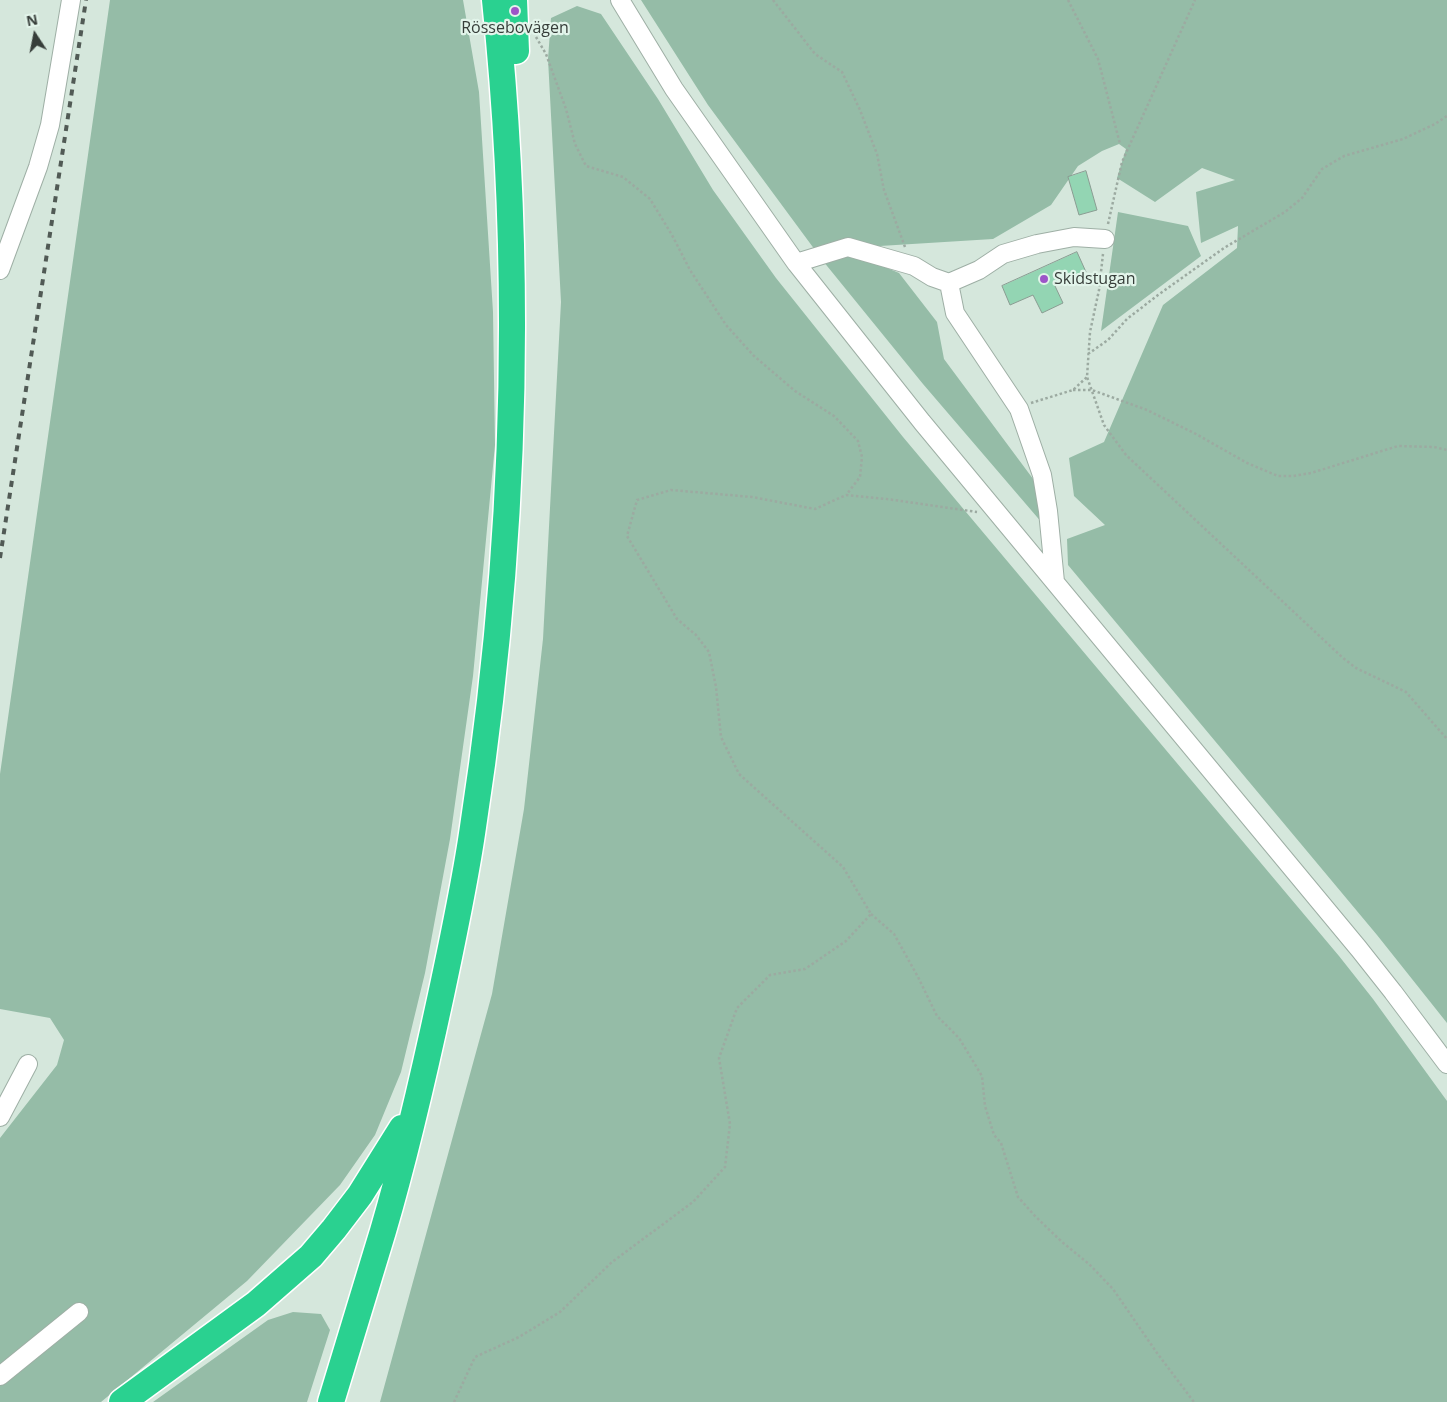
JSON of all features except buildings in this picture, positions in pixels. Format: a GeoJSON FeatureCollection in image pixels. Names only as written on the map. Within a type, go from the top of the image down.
{"type":"FeatureCollection","features":[{"type":"Feature","properties":{"kind":"highway"},"geometry":{"type":"LineString","coordinates":[[331,1402],[384,1228],[415,1106],[447,965],[473,828],[490,703],[507,516],[510,434],[511,261],[504,118],[495,0]]}},
{"type":"Feature","properties":{"kind":"highway"},"geometry":{"type":"LineString","coordinates":[[344,1402],[396,1229],[443,1049],[474,899],[504,707],[513,615],[524,433],[524,252],[514,0]]}},
{"type":"Feature","properties":{"kind":"highway"},"geometry":{"type":"LineString","coordinates":[[122,1402],[234,1321],[283,1282],[311,1256],[334,1230],[360,1195],[415,1106]]}},
{"type":"Feature","properties":{"kind":"street"},"geometry":{"type":"LineString","coordinates":[[0,270],[38,167],[50,125],[71,0]]}},
{"type":"Feature","properties":{"kind":"street"},"geometry":{"type":"LineString","coordinates":[[620,0],[674,89],[796,263],[922,422],[1359,949],[1447,1064]]}},
{"type":"Feature","properties":{"kind":"street"},"geometry":{"type":"LineString","coordinates":[[796,263],[848,247],[914,266],[932,277],[950,283],[979,270],[1002,254],[1037,244],[1074,237],[1105,239]]}},
{"type":"Feature","properties":{"kind":"street"},"geometry":{"type":"LineString","coordinates":[[950,283],[956,313],[1019,409],[1042,475],[1048,511],[1055,582]]}},
{"type":"Feature","properties":{"kind":"street"},"geometry":{"type":"LineString","coordinates":[[0,1117],[28,1064]]}},
{"type":"Feature","properties":{"kind":"street"},"geometry":{"type":"LineString","coordinates":[[0,1376],[79,1312]]}},
{"type":"Feature","properties":{"kind":"path"},"geometry":{"type":"LineString","coordinates":[[773,0],[815,54],[842,72],[860,110],[876,154],[884,190],[914,266]]}},
{"type":"Feature","properties":{"kind":"path"},"geometry":{"type":"LineString","coordinates":[[1068,0],[1098,59],[1120,144]]}},
{"type":"Feature","properties":{"kind":"path"},"geometry":{"type":"LineString","coordinates":[[1195,0],[1122,162],[1105,239],[1099,290],[1090,332],[1087,377],[1104,425],[1126,455],[1343,658],[1356,668],[1406,692],[1447,739]]}},
{"type":"Feature","properties":{"kind":"path"},"geometry":{"type":"LineString","coordinates":[[534,34],[546,54],[566,109],[574,144],[586,166],[623,178],[650,199],[690,270],[726,325],[754,356],[795,390],[834,416],[858,441],[862,457],[860,476],[846,495],[815,509],[752,496],[671,490],[637,500],[627,536],[677,619],[696,635],[709,652],[716,687],[721,736],[739,774],[843,868],[871,914],[894,934],[918,976],[937,1016],[959,1038],[982,1076],[985,1106],[994,1134],[1001,1143],[1018,1198],[1113,1289],[1194,1402]]}},
{"type":"Feature","properties":{"kind":"path"},"geometry":{"type":"LineString","coordinates":[[1088,354],[1108,340],[1127,319],[1158,295],[1224,248],[1285,212],[1302,198],[1322,169],[1344,156],[1403,139],[1447,116]]}},
{"type":"Feature","properties":{"kind":"path"},"geometry":{"type":"LineString","coordinates":[[1073,390],[1087,377]]}},
{"type":"Feature","properties":{"kind":"path"},"geometry":{"type":"LineString","coordinates":[[1019,409],[1035,401],[1073,390],[1092,390],[1147,410],[1196,434],[1247,463],[1278,476],[1312,473],[1398,446],[1434,447],[1447,450]]}},
{"type":"Feature","properties":{"kind":"path"},"geometry":{"type":"LineString","coordinates":[[846,495],[980,513],[992,507]]}},
{"type":"Feature","properties":{"kind":"path"},"geometry":{"type":"LineString","coordinates":[[454,1402],[475,1357],[518,1337],[560,1312],[612,1262],[693,1202],[725,1167],[730,1124],[719,1058],[737,1008],[770,975],[805,968],[846,941],[871,914]]}},
{"type":"Feature","properties":{"kind":"green space"},"geometry":{"type":"Polygon","coordinates":[[[110,0],[463,0],[479,92],[493,312],[495,445],[473,676],[450,839],[425,973],[401,1072],[375,1135],[340,1185],[247,1281],[101,1402],[0,1402],[0,1138],[57,1065],[64,1040],[50,1018],[0,1009],[0,774],[110,0]]]}},
{"type":"Feature","properties":{"kind":"green space"},"geometry":{"type":"Polygon","coordinates":[[[641,0],[1447,0],[1447,1023],[1377,935],[1068,565],[1067,539],[1105,525],[1074,496],[1069,458],[1104,442],[1163,305],[1237,248],[1238,226],[1201,243],[1196,192],[1235,180],[1202,168],[1155,202],[1117,178],[1126,149],[1119,144],[1102,151],[1078,166],[1051,205],[993,239],[815,250],[708,105],[641,0]]]}},
{"type":"Feature","properties":{"kind":"green space"},"geometry":{"type":"Polygon","coordinates":[[[577,6],[601,14],[658,99],[713,190],[776,278],[903,437],[1339,956],[1373,999],[1447,1101],[1447,1402],[380,1402],[492,994],[524,809],[543,639],[561,302],[548,59],[551,18],[577,6]]]}},
{"type":"Feature","properties":{"kind":"green space"},"geometry":{"type":"Polygon","coordinates":[[[1118,212],[1188,226],[1201,256],[1101,331],[1118,212]]]}},
{"type":"Feature","properties":{"kind":"green space"},"geometry":{"type":"Polygon","coordinates":[[[849,252],[899,273],[937,322],[944,359],[1042,491],[1043,524],[923,384],[823,261],[849,252]]]}},
{"type":"Feature","properties":{"kind":"green space"},"geometry":{"type":"Polygon","coordinates":[[[293,1312],[321,1314],[330,1330],[307,1402],[153,1402],[268,1320],[293,1312]]]}},
{"type":"Feature","properties":{"kind":"railway"},"geometry":{"type":"LineString","coordinates":[[0,558],[86,0]]}},
{"type":"Feature","properties":{"kind":"place","name":"Rössebovägen"},"geometry":{"type":"Point","coordinates":[515,11]}},
{"type":"Feature","properties":{"kind":"place","name":"Skidstugan"},"geometry":{"type":"Point","coordinates":[1044,279]}}]}
